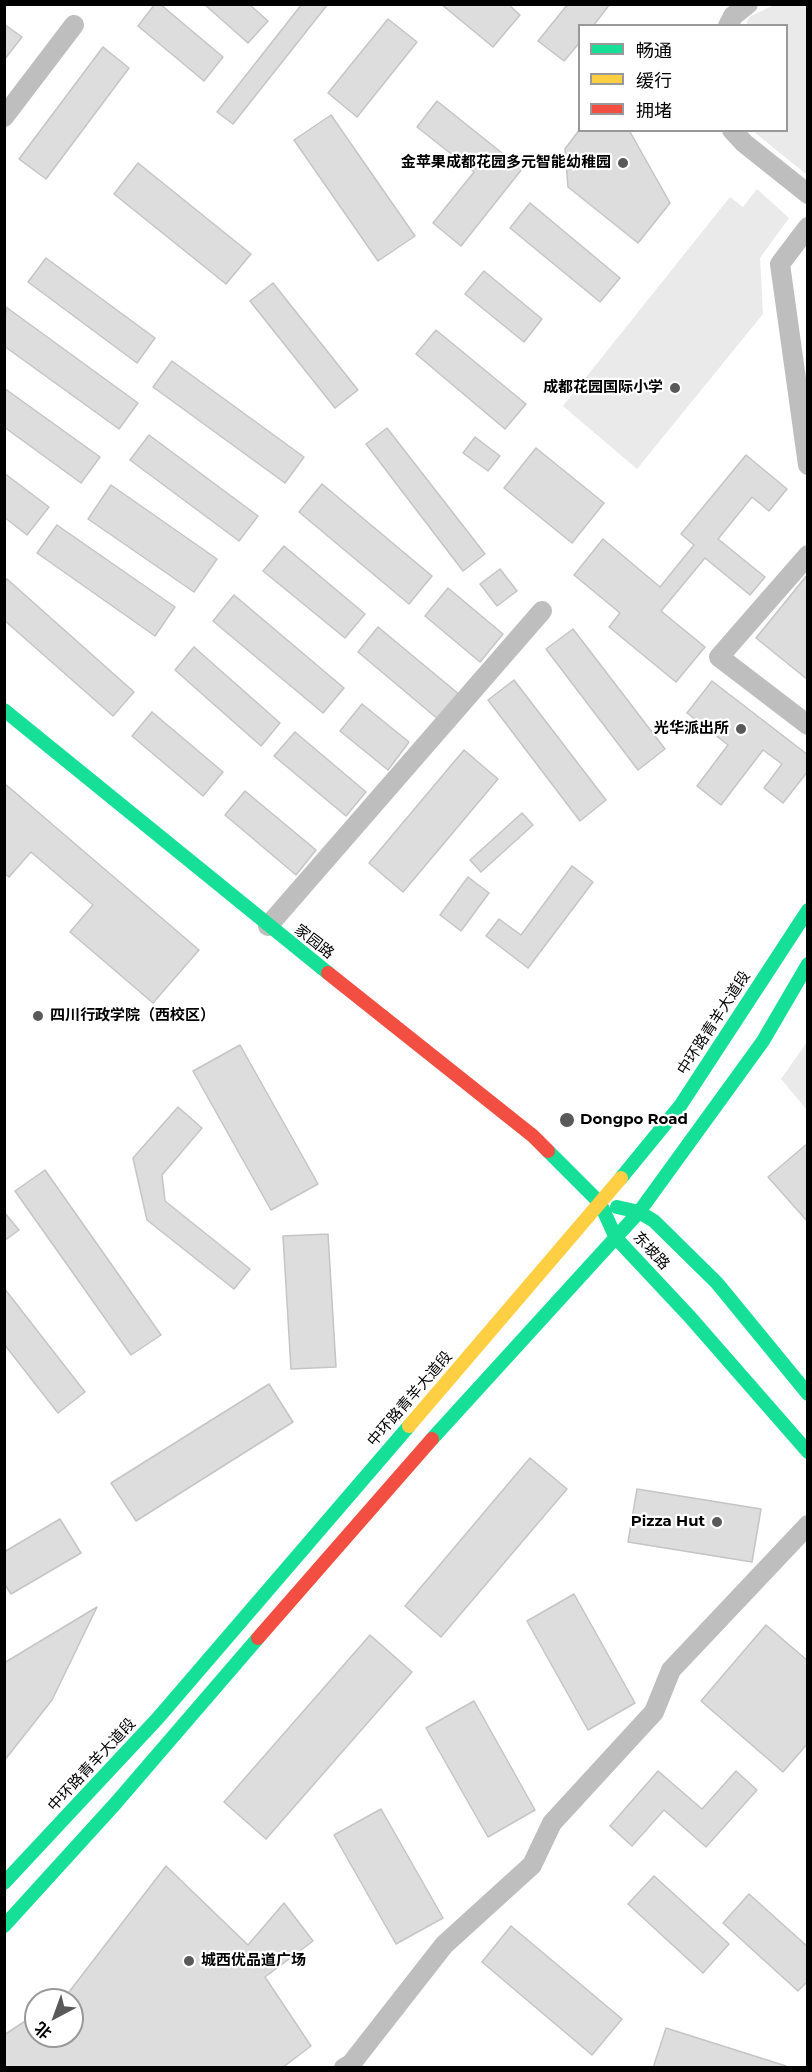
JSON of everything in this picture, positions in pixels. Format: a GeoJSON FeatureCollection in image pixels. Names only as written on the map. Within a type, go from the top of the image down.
{"type":"FeatureCollection","features":[{"type":"Feature","properties":{"kind":"main road","name":"家园路"},"geometry":{"type":"LineString","coordinates":[[4,710],[268,926],[533,1136],[600,1203]]}},
{"type":"Feature","properties":{"kind":"main road","name":"中环路青羊大道段"},"geometry":{"type":"LineString","coordinates":[[4,1883],[158,1718],[600,1203],[680,1106],[807,910]]}},
{"type":"Feature","properties":{"kind":"main road"},"geometry":{"type":"LineString","coordinates":[[4,1926],[115,1804],[398,1477],[639,1212],[763,1041],[807,964]]}},
{"type":"Feature","properties":{"kind":"main road","name":"东坡路"},"geometry":{"type":"LineString","coordinates":[[600,1203],[639,1212],[654,1221],[717,1283],[807,1394]]}},
{"type":"Feature","properties":{"kind":"main road","name":"东坡路"},"geometry":{"type":"LineString","coordinates":[[600,1203],[615,1238],[690,1317],[807,1452]]}},
{"type":"Feature","properties":{"kind":"street"},"geometry":{"type":"LineString","coordinates":[[4,117],[74,25]]}},
{"type":"Feature","properties":{"kind":"street"},"geometry":{"type":"LineString","coordinates":[[734,132],[744,144],[807,194]]}},
{"type":"Feature","properties":{"kind":"street"},"geometry":{"type":"LineString","coordinates":[[807,227],[780,264],[804,414],[807,465]]}},
{"type":"Feature","properties":{"kind":"street"},"geometry":{"type":"LineString","coordinates":[[807,555],[719,657],[807,725]]}},
{"type":"Feature","properties":{"kind":"street"},"geometry":{"type":"LineString","coordinates":[[268,926],[542,611]]}},
{"type":"Feature","properties":{"kind":"street"},"geometry":{"type":"LineString","coordinates":[[344,2067],[351,2064],[444,1945],[532,1865],[552,1823],[654,1712],[671,1670],[807,1525]]}},
{"type":"Feature","properties":{"kind":"shaded area"},"geometry":{"type":"Polygon","coordinates":[[[776,4],[807,5],[807,175],[754,132],[788,132],[788,24],[746,24],[749,17],[776,4]]]}},
{"type":"Feature","properties":{"kind":"shaded area"},"geometry":{"type":"Polygon","coordinates":[[[757,189],[789,218],[760,258],[763,314],[637,469],[563,406],[730,197],[743,207],[757,189]]]}},
{"type":"Feature","properties":{"kind":"shaded area"},"geometry":{"type":"Polygon","coordinates":[[[807,1042],[807,1110],[781,1079],[807,1042]]]}},
{"type":"Feature","properties":{"kind":"building"},"geometry":{"type":"Polygon","coordinates":[[[155,4],[160,4],[223,57],[204,81],[138,26],[155,4]]]}},
{"type":"Feature","properties":{"kind":"building"},"geometry":{"type":"Polygon","coordinates":[[[204,4],[249,4],[268,21],[248,43],[204,4]]]}},
{"type":"Feature","properties":{"kind":"building"},"geometry":{"type":"Polygon","coordinates":[[[302,4],[328,4],[233,124],[217,112],[302,4]]]}},
{"type":"Feature","properties":{"kind":"building"},"geometry":{"type":"Polygon","coordinates":[[[441,4],[508,4],[520,15],[493,47],[441,4]]]}},
{"type":"Feature","properties":{"kind":"building"},"geometry":{"type":"Polygon","coordinates":[[[568,4],[610,4],[595,24],[578,24],[578,44],[564,61],[538,41],[568,4]]]}},
{"type":"Feature","properties":{"kind":"building"},"geometry":{"type":"Polygon","coordinates":[[[388,19],[417,42],[357,117],[328,93],[388,19]]]}},
{"type":"Feature","properties":{"kind":"building"},"geometry":{"type":"Polygon","coordinates":[[[4,24],[22,37],[4,60],[4,24]]]}},
{"type":"Feature","properties":{"kind":"building"},"geometry":{"type":"Polygon","coordinates":[[[103,47],[129,68],[46,179],[19,159],[103,47]]]}},
{"type":"Feature","properties":{"kind":"building"},"geometry":{"type":"Polygon","coordinates":[[[437,101],[522,169],[461,246],[433,223],[474,172],[417,127],[437,101]]]}},
{"type":"Feature","properties":{"kind":"building"},"geometry":{"type":"Polygon","coordinates":[[[331,115],[415,236],[378,261],[294,140],[331,115]]]}},
{"type":"Feature","properties":{"kind":"building"},"geometry":{"type":"Polygon","coordinates":[[[578,132],[630,132],[670,203],[638,243],[568,187],[565,149],[578,132]]]}},
{"type":"Feature","properties":{"kind":"building"},"geometry":{"type":"Polygon","coordinates":[[[138,163],[251,254],[226,284],[114,194],[138,163]]]}},
{"type":"Feature","properties":{"kind":"building"},"geometry":{"type":"Polygon","coordinates":[[[530,203],[620,278],[600,302],[510,228],[530,203]]]}},
{"type":"Feature","properties":{"kind":"building"},"geometry":{"type":"Polygon","coordinates":[[[46,258],[155,338],[137,363],[28,282],[46,258]]]}},
{"type":"Feature","properties":{"kind":"building"},"geometry":{"type":"Polygon","coordinates":[[[484,271],[542,319],[524,342],[465,294],[484,271]]]}},
{"type":"Feature","properties":{"kind":"building"},"geometry":{"type":"Polygon","coordinates":[[[273,283],[358,390],[335,408],[250,301],[273,283]]]}},
{"type":"Feature","properties":{"kind":"building"},"geometry":{"type":"Polygon","coordinates":[[[6,307],[138,403],[119,429],[4,346],[6,307]]]}},
{"type":"Feature","properties":{"kind":"building"},"geometry":{"type":"Polygon","coordinates":[[[436,330],[526,404],[505,429],[416,354],[436,330]]]}},
{"type":"Feature","properties":{"kind":"building"},"geometry":{"type":"Polygon","coordinates":[[[172,361],[304,457],[285,483],[153,387],[172,361]]]}},
{"type":"Feature","properties":{"kind":"building"},"geometry":{"type":"Polygon","coordinates":[[[4,388],[100,457],[81,483],[4,427],[4,388]]]}},
{"type":"Feature","properties":{"kind":"building"},"geometry":{"type":"Polygon","coordinates":[[[387,428],[485,554],[463,571],[366,444],[387,428]]]}},
{"type":"Feature","properties":{"kind":"building"},"geometry":{"type":"Polygon","coordinates":[[[149,435],[258,516],[239,541],[130,460],[149,435]]]}},
{"type":"Feature","properties":{"kind":"building"},"geometry":{"type":"Polygon","coordinates":[[[475,437],[500,456],[488,471],[463,453],[475,437]]]}},
{"type":"Feature","properties":{"kind":"building"},"geometry":{"type":"Polygon","coordinates":[[[536,448],[604,503],[572,543],[504,488],[536,448]]]}},
{"type":"Feature","properties":{"kind":"building"},"geometry":{"type":"Polygon","coordinates":[[[746,455],[787,489],[769,511],[752,497],[718,539],[765,577],[750,595],[705,558],[661,611],[705,647],[676,682],[609,627],[620,613],[574,575],[603,539],[660,587],[694,545],[681,534],[746,455]]]}},
{"type":"Feature","properties":{"kind":"building"},"geometry":{"type":"Polygon","coordinates":[[[4,473],[49,507],[27,535],[4,517],[4,473]]]}},
{"type":"Feature","properties":{"kind":"building"},"geometry":{"type":"Polygon","coordinates":[[[322,484],[432,576],[409,604],[299,512],[322,484]]]}},
{"type":"Feature","properties":{"kind":"building"},"geometry":{"type":"Polygon","coordinates":[[[111,485],[217,559],[194,592],[88,519],[111,485]]]}},
{"type":"Feature","properties":{"kind":"building"},"geometry":{"type":"Polygon","coordinates":[[[57,525],[175,607],[155,636],[37,553],[57,525]]]}},
{"type":"Feature","properties":{"kind":"building"},"geometry":{"type":"Polygon","coordinates":[[[284,546],[365,614],[345,638],[263,571],[284,546]]]}},
{"type":"Feature","properties":{"kind":"building"},"geometry":{"type":"Polygon","coordinates":[[[500,569],[517,591],[497,606],[480,584],[500,569]]]}},
{"type":"Feature","properties":{"kind":"building"},"geometry":{"type":"Polygon","coordinates":[[[808,574],[808,680],[756,638],[808,574]]]}},
{"type":"Feature","properties":{"kind":"building"},"geometry":{"type":"Polygon","coordinates":[[[7,579],[134,692],[113,716],[4,620],[4,583],[7,579]]]}},
{"type":"Feature","properties":{"kind":"building"},"geometry":{"type":"Polygon","coordinates":[[[448,588],[503,634],[480,662],[425,616],[448,588]]]}},
{"type":"Feature","properties":{"kind":"building"},"geometry":{"type":"Polygon","coordinates":[[[234,595],[344,688],[323,713],[213,621],[234,595]]]}},
{"type":"Feature","properties":{"kind":"building"},"geometry":{"type":"Polygon","coordinates":[[[378,627],[460,695],[439,720],[358,652],[378,627]]]}},
{"type":"Feature","properties":{"kind":"building"},"geometry":{"type":"Polygon","coordinates":[[[573,629],[665,749],[638,770],[546,649],[573,629]]]}},
{"type":"Feature","properties":{"kind":"building"},"geometry":{"type":"Polygon","coordinates":[[[194,647],[280,723],[261,746],[175,670],[194,647]]]}},
{"type":"Feature","properties":{"kind":"building"},"geometry":{"type":"Polygon","coordinates":[[[514,680],[606,800],[580,821],[488,700],[514,680]]]}},
{"type":"Feature","properties":{"kind":"building","name":"光华派出所"},"geometry":{"type":"Polygon","coordinates":[[[712,681],[808,755],[808,771],[783,803],[764,788],[782,764],[763,750],[721,805],[697,786],[728,745],[687,713],[712,681]]]}},
{"type":"Feature","properties":{"kind":"building"},"geometry":{"type":"Polygon","coordinates":[[[362,704],[409,742],[388,770],[340,731],[362,704]]]}},
{"type":"Feature","properties":{"kind":"building"},"geometry":{"type":"Polygon","coordinates":[[[152,712],[223,772],[203,796],[132,736],[152,712]]]}},
{"type":"Feature","properties":{"kind":"building"},"geometry":{"type":"Polygon","coordinates":[[[295,732],[366,792],[346,816],[274,756],[295,732]]]}},
{"type":"Feature","properties":{"kind":"building"},"geometry":{"type":"Polygon","coordinates":[[[464,750],[498,779],[403,892],[369,863],[464,750]]]}},
{"type":"Feature","properties":{"kind":"building"},"geometry":{"type":"Polygon","coordinates":[[[4,783],[199,950],[153,1003],[70,932],[93,905],[31,852],[9,877],[4,873],[4,783]]]}},
{"type":"Feature","properties":{"kind":"building"},"geometry":{"type":"Polygon","coordinates":[[[245,791],[316,850],[296,875],[225,815],[245,791]]]}},
{"type":"Feature","properties":{"kind":"building"},"geometry":{"type":"Polygon","coordinates":[[[522,813],[533,825],[481,872],[470,860],[522,813]]]}},
{"type":"Feature","properties":{"kind":"building"},"geometry":{"type":"Polygon","coordinates":[[[572,866],[593,882],[528,968],[486,936],[499,919],[521,935],[572,866]]]}},
{"type":"Feature","properties":{"kind":"building"},"geometry":{"type":"Polygon","coordinates":[[[468,877],[489,893],[461,931],[440,915],[468,877]]]}},
{"type":"Feature","properties":{"kind":"building"},"geometry":{"type":"Polygon","coordinates":[[[240,1045],[318,1184],[271,1210],[193,1071],[240,1045]]]}},
{"type":"Feature","properties":{"kind":"building"},"geometry":{"type":"Polygon","coordinates":[[[178,1107],[202,1128],[162,1175],[165,1201],[250,1269],[234,1289],[147,1220],[133,1158],[178,1107]]]}},
{"type":"Feature","properties":{"kind":"building"},"geometry":{"type":"Polygon","coordinates":[[[808,1143],[808,1222],[768,1177],[808,1143]]]}},
{"type":"Feature","properties":{"kind":"building"},"geometry":{"type":"Polygon","coordinates":[[[45,1170],[161,1335],[131,1355],[15,1191],[45,1170]]]}},
{"type":"Feature","properties":{"kind":"building"},"geometry":{"type":"Polygon","coordinates":[[[4,1212],[19,1230],[4,1241],[4,1212]]]}},
{"type":"Feature","properties":{"kind":"building"},"geometry":{"type":"Polygon","coordinates":[[[328,1234],[336,1367],[291,1369],[283,1236],[328,1234]]]}},
{"type":"Feature","properties":{"kind":"building"},"geometry":{"type":"Polygon","coordinates":[[[4,1288],[85,1392],[58,1413],[4,1344],[4,1288]]]}},
{"type":"Feature","properties":{"kind":"building"},"geometry":{"type":"Polygon","coordinates":[[[269,1384],[293,1422],[136,1521],[111,1483],[269,1384]]]}},
{"type":"Feature","properties":{"kind":"building"},"geometry":{"type":"Polygon","coordinates":[[[530,1458],[567,1489],[441,1637],[405,1606],[530,1458]]]}},
{"type":"Feature","properties":{"kind":"building"},"geometry":{"type":"Polygon","coordinates":[[[637,1489],[761,1509],[752,1562],[628,1542],[637,1489]]]}},
{"type":"Feature","properties":{"kind":"building"},"geometry":{"type":"Polygon","coordinates":[[[60,1519],[81,1553],[11,1594],[4,1583],[4,1552],[60,1519]]]}},
{"type":"Feature","properties":{"kind":"building"},"geometry":{"type":"Polygon","coordinates":[[[574,1594],[635,1703],[588,1730],[527,1621],[574,1594]]]}},
{"type":"Feature","properties":{"kind":"building"},"geometry":{"type":"Polygon","coordinates":[[[97,1607],[52,1700],[4,1761],[4,1663],[97,1607]]]}},
{"type":"Feature","properties":{"kind":"building"},"geometry":{"type":"Polygon","coordinates":[[[766,1625],[808,1661],[808,1743],[783,1772],[701,1701],[766,1625]]]}},
{"type":"Feature","properties":{"kind":"building"},"geometry":{"type":"Polygon","coordinates":[[[370,1635],[412,1672],[266,1839],[224,1802],[370,1635]]]}},
{"type":"Feature","properties":{"kind":"building"},"geometry":{"type":"Polygon","coordinates":[[[474,1701],[535,1810],[488,1837],[426,1728],[474,1701]]]}},
{"type":"Feature","properties":{"kind":"building"},"geometry":{"type":"Polygon","coordinates":[[[658,1771],[702,1809],[736,1771],[757,1790],[706,1847],[664,1810],[632,1846],[610,1826],[658,1771]]]}},
{"type":"Feature","properties":{"kind":"building"},"geometry":{"type":"Polygon","coordinates":[[[381,1809],[443,1918],[396,1944],[334,1835],[381,1809]]]}},
{"type":"Feature","properties":{"kind":"building","name":"城西优品道广场"},"geometry":{"type":"Polygon","coordinates":[[[166,1866],[248,1945],[284,1903],[313,1941],[265,1977],[311,2046],[282,2068],[4,2068],[4,2035],[24,2022],[24,2048],[84,2048],[84,1988],[72,1988],[166,1866]]]}},
{"type":"Feature","properties":{"kind":"building"},"geometry":{"type":"Polygon","coordinates":[[[654,1876],[729,1944],[703,1973],[628,1904],[654,1876]]]}},
{"type":"Feature","properties":{"kind":"building"},"geometry":{"type":"Polygon","coordinates":[[[749,1894],[808,1947],[808,1981],[798,1991],[723,1923],[749,1894]]]}},
{"type":"Feature","properties":{"kind":"building"},"geometry":{"type":"Polygon","coordinates":[[[511,1926],[622,2019],[592,2055],[482,1962],[511,1926]]]}},
{"type":"Feature","properties":{"kind":"building"},"geometry":{"type":"Polygon","coordinates":[[[666,2028],[786,2066],[786,2068],[653,2068],[666,2028]]]}},
{"type":"Feature","properties":{"kind":"traffic: fast"},"geometry":{"type":"LineString","coordinates":[[4,710],[328,973]]}},
{"type":"Feature","properties":{"kind":"traffic: fast"},"geometry":{"type":"LineString","coordinates":[[621,1178],[680,1106],[808,910]]}},
{"type":"Feature","properties":{"kind":"traffic: fast"},"geometry":{"type":"LineString","coordinates":[[432,1439],[639,1212],[763,1041],[808,964]]}},
{"type":"Feature","properties":{"kind":"traffic: fast"},"geometry":{"type":"LineString","coordinates":[[548,1151],[600,1203],[616,1238],[690,1317],[808,1452]]}},
{"type":"Feature","properties":{"kind":"traffic: fast"},"geometry":{"type":"LineString","coordinates":[[617,1207],[639,1212],[654,1221],[717,1283],[808,1394]]}},
{"type":"Feature","properties":{"kind":"traffic: fast"},"geometry":{"type":"LineString","coordinates":[[4,1883],[158,1718],[409,1426]]}},
{"type":"Feature","properties":{"kind":"traffic: fast"},"geometry":{"type":"LineString","coordinates":[[4,1926],[115,1804],[258,1638]]}},
{"type":"Feature","properties":{"kind":"traffic: slow"},"geometry":{"type":"LineString","coordinates":[[409,1426],[621,1178]]}},
{"type":"Feature","properties":{"kind":"traffic: jam"},"geometry":{"type":"LineString","coordinates":[[328,973],[533,1136],[548,1151]]}},
{"type":"Feature","properties":{"kind":"traffic: jam"},"geometry":{"type":"LineString","coordinates":[[258,1638],[432,1439]]}},
{"type":"Feature","properties":{"kind":"place","name":"金苹果成都花园多元智能幼稚园"},"geometry":{"type":"Point","coordinates":[623,163]}},
{"type":"Feature","properties":{"kind":"place","name":"成都花园国际小学"},"geometry":{"type":"Point","coordinates":[675,388]}},
{"type":"Feature","properties":{"kind":"place","name":"光华派出所"},"geometry":{"type":"Point","coordinates":[741,729]}},
{"type":"Feature","properties":{"kind":"place","name":"四川行政学院（西校区）"},"geometry":{"type":"Point","coordinates":[38,1016]}},
{"type":"Feature","properties":{"kind":"place","name":"Dongpo Road"},"geometry":{"type":"Point","coordinates":[567,1120]}},
{"type":"Feature","properties":{"kind":"place","name":"Pizza Hut"},"geometry":{"type":"Point","coordinates":[717,1522]}},
{"type":"Feature","properties":{"kind":"place","name":"城西优品道广场"},"geometry":{"type":"Point","coordinates":[189,1961]}}]}
